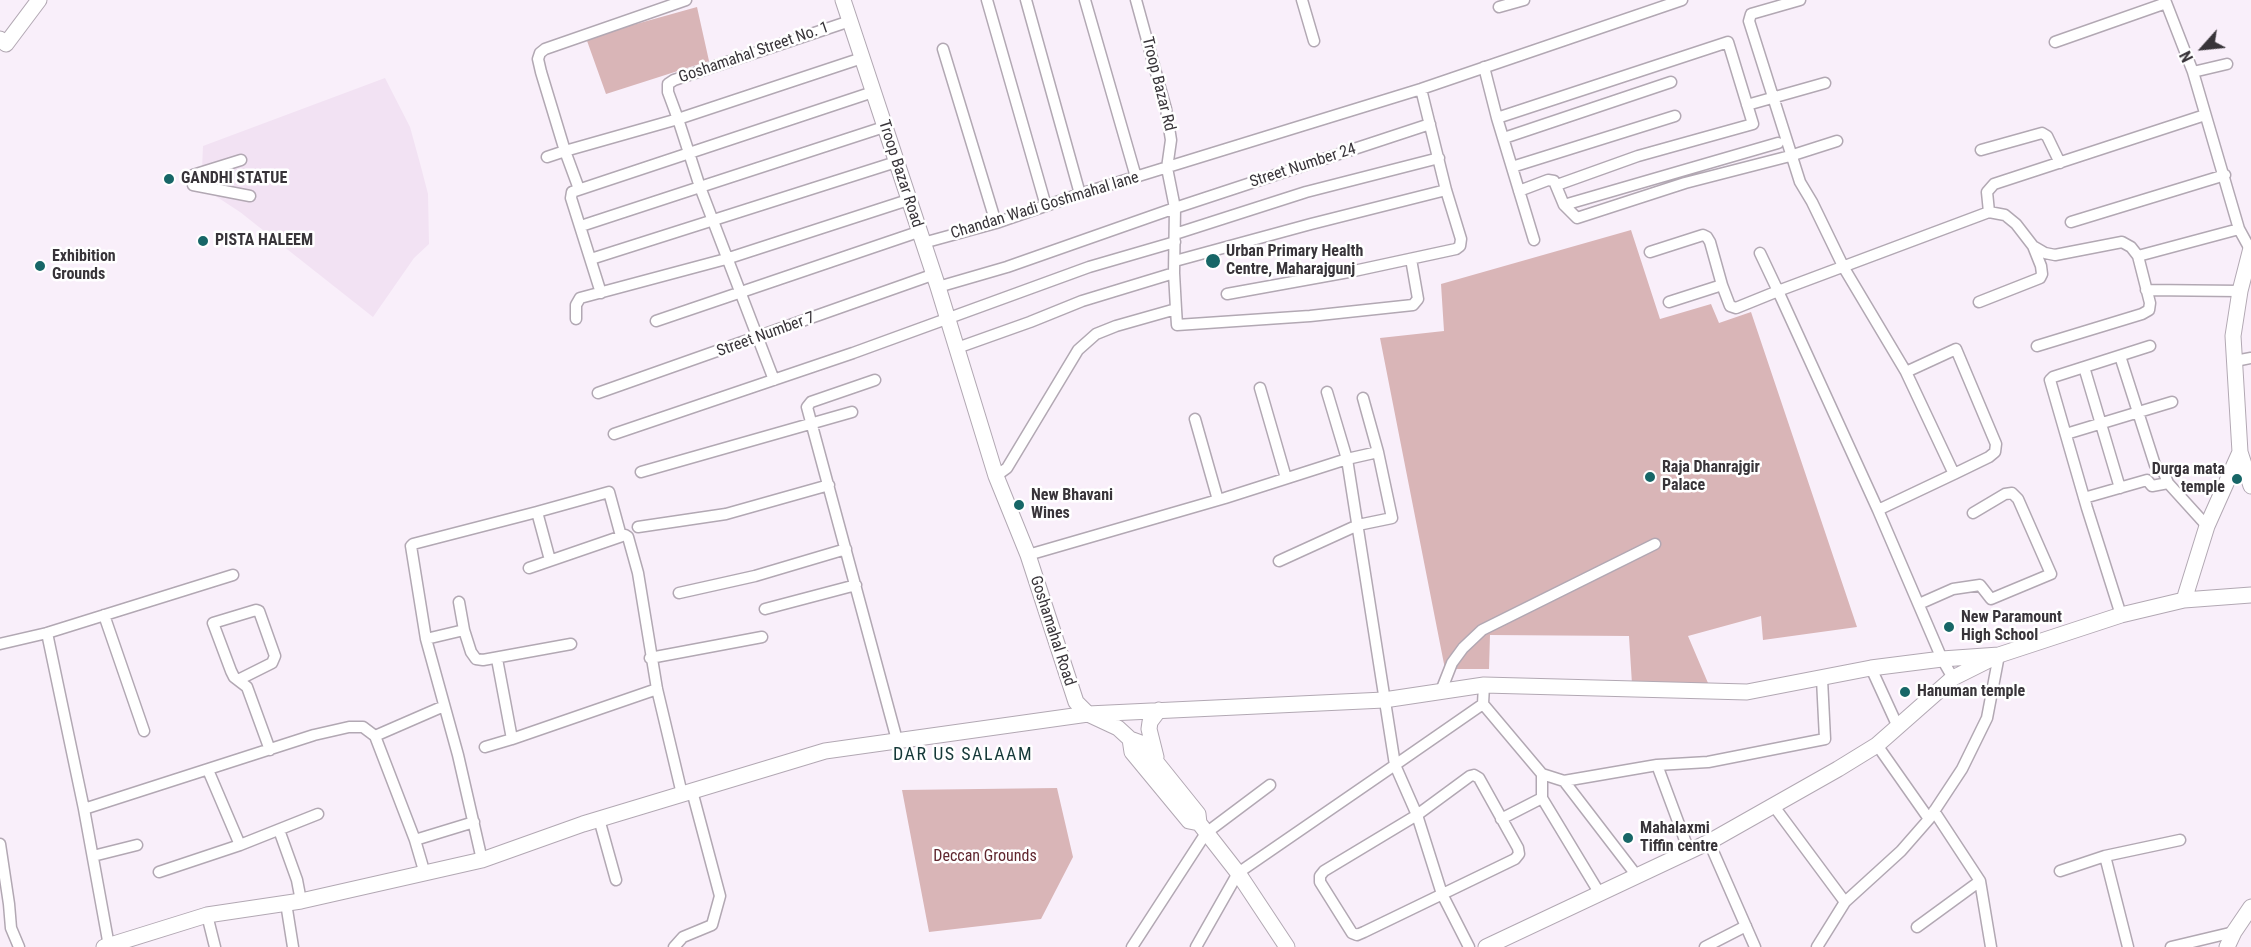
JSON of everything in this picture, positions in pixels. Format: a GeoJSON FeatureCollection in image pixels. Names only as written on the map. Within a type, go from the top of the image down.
{"type":"FeatureCollection","features":[{"type":"Feature","properties":{"kind":"street"},"geometry":{"type":"LineString","coordinates":[[0,39],[6,44],[39,0]]}},
{"type":"Feature","properties":{"kind":"street"},"geometry":{"type":"LineString","coordinates":[[579,189],[541,72],[538,59],[540,53],[686,0]]}},
{"type":"Feature","properties":{"kind":"street","name":"Troop Bazar Road"},"geometry":{"type":"LineString","coordinates":[[843,0],[957,348]]}},
{"type":"Feature","properties":{"kind":"street"},"geometry":{"type":"LineString","coordinates":[[987,0],[1046,206]]}},
{"type":"Feature","properties":{"kind":"street"},"geometry":{"type":"LineString","coordinates":[[1026,0],[1080,194]]}},
{"type":"Feature","properties":{"kind":"street"},"geometry":{"type":"LineString","coordinates":[[1085,0],[1136,177]]}},
{"type":"Feature","properties":{"kind":"street","name":"Troop Bazar Rd"},"geometry":{"type":"LineString","coordinates":[[1136,0],[1166,109],[1171,140],[1167,168],[1175,208],[1176,309]]}},
{"type":"Feature","properties":{"kind":"street"},"geometry":{"type":"LineString","coordinates":[[1302,0],[1314,41]]}},
{"type":"Feature","properties":{"kind":"street"},"geometry":{"type":"LineString","coordinates":[[1499,7],[1524,0]]}},
{"type":"Feature","properties":{"kind":"street","name":"Chandan Wadi Goshmahal lane"},"geometry":{"type":"LineString","coordinates":[[656,321],[921,238],[996,223],[1080,194],[1421,88],[1682,0]]}},
{"type":"Feature","properties":{"kind":"street"},"geometry":{"type":"LineString","coordinates":[[1800,0],[1749,16],[1790,156],[1800,182],[1844,268],[1906,372],[1954,474]]}},
{"type":"Feature","properties":{"kind":"street"},"geometry":{"type":"LineString","coordinates":[[2055,42],[2165,2],[2193,72],[2239,229],[2250,248],[2233,336],[2240,452],[2251,486]]}},
{"type":"Feature","properties":{"kind":"street","name":"Goshamahal Street No. 1"},"geometry":{"type":"LineString","coordinates":[[678,119],[668,92],[668,84],[674,80],[849,21]]}},
{"type":"Feature","properties":{"kind":"street"},"geometry":{"type":"LineString","coordinates":[[1497,118],[1728,42],[1753,124],[1638,156],[1557,185]]}},
{"type":"Feature","properties":{"kind":"street"},"geometry":{"type":"LineString","coordinates":[[944,49],[996,223]]}},
{"type":"Feature","properties":{"kind":"street"},"geometry":{"type":"LineString","coordinates":[[547,157],[678,119],[862,58]]}},
{"type":"Feature","properties":{"kind":"street"},"geometry":{"type":"LineString","coordinates":[[2193,72],[2227,64]]}},
{"type":"Feature","properties":{"kind":"street"},"geometry":{"type":"LineString","coordinates":[[1484,66],[1497,118],[1534,240]]}},
{"type":"Feature","properties":{"kind":"street"},"geometry":{"type":"LineString","coordinates":[[1504,138],[1671,82]]}},
{"type":"Feature","properties":{"kind":"street"},"geometry":{"type":"LineString","coordinates":[[1747,105],[1825,82]]}},
{"type":"Feature","properties":{"kind":"street"},"geometry":{"type":"LineString","coordinates":[[1227,294],[1411,259],[1456,249],[1460,246],[1461,239],[1446,190],[1421,88]]}},
{"type":"Feature","properties":{"kind":"street"},"geometry":{"type":"LineString","coordinates":[[601,293],[570,195],[579,189],[873,92]]}},
{"type":"Feature","properties":{"kind":"street"},"geometry":{"type":"LineString","coordinates":[[1989,212],[1987,192],[1990,187],[2205,115]]}},
{"type":"Feature","properties":{"kind":"street"},"geometry":{"type":"LineString","coordinates":[[1512,167],[1675,116]]}},
{"type":"Feature","properties":{"kind":"street"},"geometry":{"type":"LineString","coordinates":[[678,119],[726,259],[774,380]]}},
{"type":"Feature","properties":{"kind":"street","name":"Street Number 24"},"geometry":{"type":"LineString","coordinates":[[935,281],[1006,267],[1175,208],[1431,124]]}},
{"type":"Feature","properties":{"kind":"street"},"geometry":{"type":"LineString","coordinates":[[580,226],[884,127]]}},
{"type":"Feature","properties":{"kind":"street"},"geometry":{"type":"LineString","coordinates":[[1981,150],[2042,133],[2047,136],[2060,163]]}},
{"type":"Feature","properties":{"kind":"street"},"geometry":{"type":"LineString","coordinates":[[1519,191],[1548,180],[1554,181],[1564,205],[1577,218],[1685,183],[1790,156],[1837,141]]}},
{"type":"Feature","properties":{"kind":"street"},"geometry":{"type":"LineString","coordinates":[[1564,205],[1778,143]]}},
{"type":"Feature","properties":{"kind":"street"},"geometry":{"type":"LineString","coordinates":[[614,434],[947,320],[1089,267],[1306,192],[1439,158]]}},
{"type":"Feature","properties":{"kind":"street"},"geometry":{"type":"LineString","coordinates":[[241,160],[193,180],[250,196]]}},
{"type":"Feature","properties":{"kind":"street"},"geometry":{"type":"LineString","coordinates":[[591,259],[896,162]]}},
{"type":"Feature","properties":{"kind":"street"},"geometry":{"type":"LineString","coordinates":[[2071,222],[2225,175]]}},
{"type":"Feature","properties":{"kind":"street"},"geometry":{"type":"LineString","coordinates":[[1175,261],[1446,190]]}},
{"type":"Feature","properties":{"kind":"street"},"geometry":{"type":"LineString","coordinates":[[576,319],[576,305],[580,298],[726,259],[908,200]]}},
{"type":"Feature","properties":{"kind":"street"},"geometry":{"type":"LineString","coordinates":[[1650,252],[1698,236],[1707,237],[1730,306],[1737,308],[1989,212],[2005,215],[2016,224],[2033,246],[2042,274],[2040,278],[1979,302]]}},
{"type":"Feature","properties":{"kind":"street"},"geometry":{"type":"LineString","coordinates":[[2139,256],[2239,229]]}},
{"type":"Feature","properties":{"kind":"street"},"geometry":{"type":"LineString","coordinates":[[2033,246],[2055,255],[2122,242],[2131,247],[2139,256],[2149,310],[2037,346]]}},
{"type":"Feature","properties":{"kind":"street"},"geometry":{"type":"LineString","coordinates":[[1760,253],[1878,510],[1942,659],[1953,678]]}},
{"type":"Feature","properties":{"kind":"street"},"geometry":{"type":"LineString","coordinates":[[996,476],[1006,468],[1078,350],[1096,334],[1176,309],[1177,325],[1310,316],[1413,305],[1418,299],[1411,259]]}},
{"type":"Feature","properties":{"kind":"street"},"geometry":{"type":"LineString","coordinates":[[957,348],[1082,301],[1174,273]]}},
{"type":"Feature","properties":{"kind":"street","name":"Street Number 7"},"geometry":{"type":"LineString","coordinates":[[598,393],[935,281]]}},
{"type":"Feature","properties":{"kind":"street"},"geometry":{"type":"LineString","coordinates":[[1669,302],[1722,285]]}},
{"type":"Feature","properties":{"kind":"street"},"geometry":{"type":"LineString","coordinates":[[2146,290],[2240,291]]}},
{"type":"Feature","properties":{"kind":"street"},"geometry":{"type":"LineString","coordinates":[[2121,615],[2050,380],[2053,376],[2150,346]]}},
{"type":"Feature","properties":{"kind":"street","name":"Goshamahal Road"},"geometry":{"type":"LineString","coordinates":[[957,348],[996,476],[1028,555],[1076,702],[1088,714]]}},
{"type":"Feature","properties":{"kind":"street"},"geometry":{"type":"LineString","coordinates":[[1878,510],[1989,457],[1995,452],[1996,444],[1956,349],[1906,372]]}},
{"type":"Feature","properties":{"kind":"street"},"geometry":{"type":"LineString","coordinates":[[2120,356],[2155,465],[2164,472],[2168,483],[2207,526]]}},
{"type":"Feature","properties":{"kind":"street"},"geometry":{"type":"LineString","coordinates":[[2235,361],[2251,358]]}},
{"type":"Feature","properties":{"kind":"street"},"geometry":{"type":"LineString","coordinates":[[2084,367],[2120,488]]}},
{"type":"Feature","properties":{"kind":"street"},"geometry":{"type":"LineString","coordinates":[[875,380],[811,402],[807,407],[897,740]]}},
{"type":"Feature","properties":{"kind":"street"},"geometry":{"type":"LineString","coordinates":[[1260,388],[1286,478]]}},
{"type":"Feature","properties":{"kind":"street"},"geometry":{"type":"LineString","coordinates":[[1327,392],[1347,459],[1395,765],[1417,815],[1442,894],[1469,947]]}},
{"type":"Feature","properties":{"kind":"street"},"geometry":{"type":"LineString","coordinates":[[1279,561],[1358,525],[1392,518],[1378,452],[1363,398]]}},
{"type":"Feature","properties":{"kind":"street"},"geometry":{"type":"LineString","coordinates":[[2066,434],[2172,402]]}},
{"type":"Feature","properties":{"kind":"street"},"geometry":{"type":"LineString","coordinates":[[641,472],[852,412]]}},
{"type":"Feature","properties":{"kind":"street"},"geometry":{"type":"LineString","coordinates":[[1195,419],[1218,500]]}},
{"type":"Feature","properties":{"kind":"street"},"geometry":{"type":"LineString","coordinates":[[1028,555],[1218,500],[1347,459],[1378,452]]}},
{"type":"Feature","properties":{"kind":"street"},"geometry":{"type":"LineString","coordinates":[[2184,600],[2207,526],[2240,452]]}},
{"type":"Feature","properties":{"kind":"street"},"geometry":{"type":"LineString","coordinates":[[2084,498],[2147,480],[2152,486],[2168,483]]}},
{"type":"Feature","properties":{"kind":"street"},"geometry":{"type":"LineString","coordinates":[[638,527],[726,514],[829,485]]}},
{"type":"Feature","properties":{"kind":"street"},"geometry":{"type":"LineString","coordinates":[[482,860],[426,639],[411,546],[609,492],[621,536]]}},
{"type":"Feature","properties":{"kind":"street"},"geometry":{"type":"LineString","coordinates":[[1919,604],[1953,589],[1980,585],[1991,599],[2051,574],[2018,499],[2012,493],[2005,494],[1973,513]]}},
{"type":"Feature","properties":{"kind":"street"},"geometry":{"type":"LineString","coordinates":[[537,512],[550,560]]}},
{"type":"Feature","properties":{"kind":"street"},"geometry":{"type":"LineString","coordinates":[[529,568],[621,536],[628,537],[638,573],[650,658],[657,689],[720,896],[712,925],[683,937],[674,947]]}},
{"type":"Feature","properties":{"kind":"street"},"geometry":{"type":"LineString","coordinates":[[1441,691],[1452,663],[1463,648],[1482,630],[1655,544]]}},
{"type":"Feature","properties":{"kind":"street"},"geometry":{"type":"LineString","coordinates":[[679,593],[755,576],[846,549]]}},
{"type":"Feature","properties":{"kind":"street"},"geometry":{"type":"LineString","coordinates":[[0,644],[46,633],[233,575]]}},
{"type":"Feature","properties":{"kind":"street"},"geometry":{"type":"LineString","coordinates":[[765,609],[856,585]]}},
{"type":"Feature","properties":{"kind":"street"},"geometry":{"type":"LineString","coordinates":[[1486,947],[1709,842],[1877,745],[1953,678],[1999,655],[2121,615],[2184,600],[2251,595]]}},
{"type":"Feature","properties":{"kind":"street"},"geometry":{"type":"LineString","coordinates":[[459,602],[464,630],[476,659],[497,659],[571,644]]}},
{"type":"Feature","properties":{"kind":"street"},"geometry":{"type":"LineString","coordinates":[[238,680],[272,663],[275,656],[259,611],[256,610],[213,623],[227,664],[238,680],[247,687],[270,750]]}},
{"type":"Feature","properties":{"kind":"street"},"geometry":{"type":"LineString","coordinates":[[104,615],[144,731]]}},
{"type":"Feature","properties":{"kind":"street"},"geometry":{"type":"LineString","coordinates":[[426,639],[464,630]]}},
{"type":"Feature","properties":{"kind":"street"},"geometry":{"type":"LineString","coordinates":[[46,633],[84,809],[106,946],[207,915],[293,902],[482,860],[599,819],[825,751],[1088,714],[1384,700],[1484,685],[1747,692],[1871,668],[1999,655]]}},
{"type":"Feature","properties":{"kind":"street"},"geometry":{"type":"LineString","coordinates":[[650,658],[762,638]]}},
{"type":"Feature","properties":{"kind":"street"},"geometry":{"type":"LineString","coordinates":[[1817,947],[1845,902],[1901,851],[1932,815],[1962,769],[1987,718],[1999,655]]}},
{"type":"Feature","properties":{"kind":"street"},"geometry":{"type":"LineString","coordinates":[[497,659],[512,739]]}},
{"type":"Feature","properties":{"kind":"street"},"geometry":{"type":"LineString","coordinates":[[1871,668],[1898,727]]}},
{"type":"Feature","properties":{"kind":"street"},"geometry":{"type":"LineString","coordinates":[[1484,685],[1483,704],[1542,774],[1564,781],[1657,765],[1708,762],[1825,739],[1822,679]]}},
{"type":"Feature","properties":{"kind":"street"},"geometry":{"type":"LineString","coordinates":[[485,747],[657,689]]}},
{"type":"Feature","properties":{"kind":"street"},"geometry":{"type":"LineString","coordinates":[[1196,947],[1238,873],[1483,704]]}},
{"type":"Feature","properties":{"kind":"street"},"geometry":{"type":"LineString","coordinates":[[375,736],[444,706]]}},
{"type":"Feature","properties":{"kind":"street"},"geometry":{"type":"LineString","coordinates":[[1159,710],[1150,722],[1149,729],[1154,752],[1163,771]]}},
{"type":"Feature","properties":{"kind":"street"},"geometry":{"type":"LineString","coordinates":[[1088,714],[1118,728],[1130,739],[1141,743],[1198,814],[1203,828],[1238,873],[1287,947]]}},
{"type":"Feature","properties":{"kind":"street"},"geometry":{"type":"LineString","coordinates":[[84,809],[314,735],[349,727],[363,727],[375,736],[415,840],[425,874]]}},
{"type":"Feature","properties":{"kind":"street"},"geometry":{"type":"LineString","coordinates":[[1130,739],[1132,752],[1189,821],[1203,828]]}},
{"type":"Feature","properties":{"kind":"street"},"geometry":{"type":"LineString","coordinates":[[1877,745],[1980,881],[1991,947]]}},
{"type":"Feature","properties":{"kind":"street"},"geometry":{"type":"LineString","coordinates":[[1657,765],[1689,852]]}},
{"type":"Feature","properties":{"kind":"street"},"geometry":{"type":"LineString","coordinates":[[208,770],[240,846]]}},
{"type":"Feature","properties":{"kind":"street"},"geometry":{"type":"LineString","coordinates":[[1542,774],[1542,798],[1600,894]]}},
{"type":"Feature","properties":{"kind":"street"},"geometry":{"type":"LineString","coordinates":[[1474,775],[1479,778],[1518,848],[1519,854],[1515,860],[1357,935],[1352,933],[1320,882],[1320,876],[1324,871],[1417,815],[1474,775]]}},
{"type":"Feature","properties":{"kind":"street"},"geometry":{"type":"LineString","coordinates":[[1564,781],[1637,876]]}},
{"type":"Feature","properties":{"kind":"street"},"geometry":{"type":"LineString","coordinates":[[1132,947],[1203,828],[1270,785]]}},
{"type":"Feature","properties":{"kind":"street"},"geometry":{"type":"LineString","coordinates":[[1501,819],[1542,798]]}},
{"type":"Feature","properties":{"kind":"street"},"geometry":{"type":"LineString","coordinates":[[1773,805],[1845,902]]}},
{"type":"Feature","properties":{"kind":"street"},"geometry":{"type":"LineString","coordinates":[[159,872],[240,846],[318,814]]}},
{"type":"Feature","properties":{"kind":"street"},"geometry":{"type":"LineString","coordinates":[[599,819],[616,880]]}},
{"type":"Feature","properties":{"kind":"street"},"geometry":{"type":"LineString","coordinates":[[415,840],[474,822]]}},
{"type":"Feature","properties":{"kind":"street"},"geometry":{"type":"LineString","coordinates":[[279,830],[297,880],[293,902],[293,947]]}},
{"type":"Feature","properties":{"kind":"street"},"geometry":{"type":"LineString","coordinates":[[2060,871],[2105,856],[2180,840]]}},
{"type":"Feature","properties":{"kind":"street"},"geometry":{"type":"LineString","coordinates":[[1709,842],[1755,947]]}},
{"type":"Feature","properties":{"kind":"street"},"geometry":{"type":"LineString","coordinates":[[0,844],[11,928],[19,947]]}},
{"type":"Feature","properties":{"kind":"street"},"geometry":{"type":"LineString","coordinates":[[93,856],[137,845]]}},
{"type":"Feature","properties":{"kind":"street"},"geometry":{"type":"LineString","coordinates":[[2105,856],[2128,947]]}},
{"type":"Feature","properties":{"kind":"street"},"geometry":{"type":"LineString","coordinates":[[1917,927],[1980,881]]}},
{"type":"Feature","properties":{"kind":"street"},"geometry":{"type":"LineString","coordinates":[[2227,947],[2251,907]]}},
{"type":"Feature","properties":{"kind":"street"},"geometry":{"type":"LineString","coordinates":[[207,915],[215,947]]}},
{"type":"Feature","properties":{"kind":"street"},"geometry":{"type":"LineString","coordinates":[[1705,947],[1746,927]]}},
{"type":"Feature","properties":{"kind":"street"},"geometry":{"type":"LineString","coordinates":[[2171,947],[2234,932]]}},
{"type":"Feature","properties":{"kind":"shaded area"},"geometry":{"type":"Polygon","coordinates":[[[385,78],[410,127],[421,167],[428,194],[429,244],[414,258],[373,317],[240,212],[214,195],[201,192],[203,146],[385,78]]]}},
{"type":"Feature","properties":{"kind":"green space"},"geometry":{"type":"Polygon","coordinates":[[[697,7],[709,61],[606,94],[586,38],[697,7]]]}},
{"type":"Feature","properties":{"kind":"green space"},"geometry":{"type":"Polygon","coordinates":[[[1631,230],[1660,319],[1711,304],[1719,323],[1751,312],[1857,627],[1763,640],[1761,616],[1688,636],[1708,683],[1632,684],[1629,636],[1490,635],[1489,669],[1445,669],[1380,338],[1444,331],[1441,284],[1631,230]]]}},
{"type":"Feature","properties":{"kind":"green space","name":"Deccan Grounds"},"geometry":{"type":"Polygon","coordinates":[[[1057,788],[1073,857],[1041,919],[929,932],[902,790],[1057,788]]]}},
{"type":"Feature","properties":{"kind":"place","name":"GANDHI STATUE"},"geometry":{"type":"Point","coordinates":[169,179]}},
{"type":"Feature","properties":{"kind":"place","name":"PISTA HALEEM"},"geometry":{"type":"Point","coordinates":[203,241]}},
{"type":"Feature","properties":{"kind":"place","name":"Urban Primary Health Centre, Maharajgunj"},"geometry":{"type":"Point","coordinates":[1213,261]}},
{"type":"Feature","properties":{"kind":"place","name":"Exhibition Grounds"},"geometry":{"type":"Point","coordinates":[40,266]}},
{"type":"Feature","properties":{"kind":"place","name":"Raja Dhanrajgir Palace"},"geometry":{"type":"Point","coordinates":[1650,477]}},
{"type":"Feature","properties":{"kind":"place","name":"Durga mata temple"},"geometry":{"type":"Point","coordinates":[2237,479]}},
{"type":"Feature","properties":{"kind":"place","name":"New Bhavani Wines"},"geometry":{"type":"Point","coordinates":[1019,505]}},
{"type":"Feature","properties":{"kind":"place","name":"New Paramount High School"},"geometry":{"type":"Point","coordinates":[1949,627]}},
{"type":"Feature","properties":{"kind":"place","name":"Hanuman temple"},"geometry":{"type":"Point","coordinates":[1905,692]}},
{"type":"Feature","properties":{"kind":"place","name":"Mahalaxmi Tiffin centre"},"geometry":{"type":"Point","coordinates":[1628,838]}},
{"type":"Feature","properties":{"kind":"district","name":"DAR US SALAAM"},"geometry":{"type":"Point","coordinates":[963,755]}}]}
